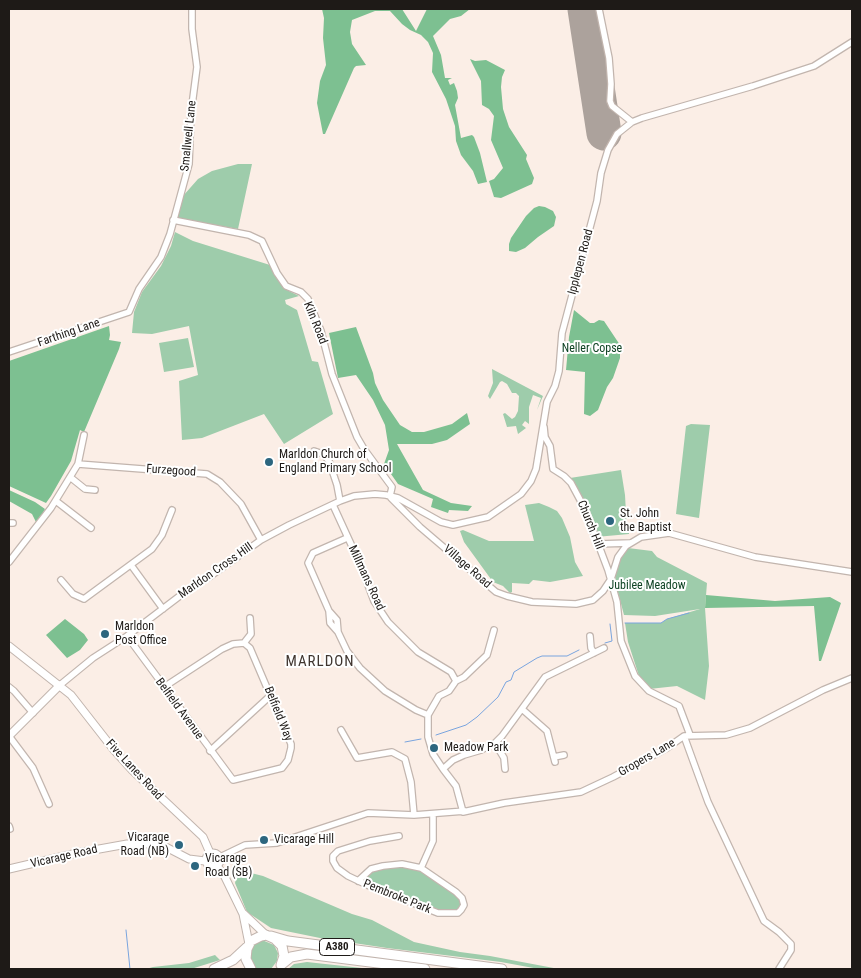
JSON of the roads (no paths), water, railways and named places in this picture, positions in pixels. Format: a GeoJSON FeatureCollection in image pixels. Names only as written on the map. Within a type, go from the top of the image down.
{"type":"FeatureCollection","features":[{"type":"Feature","properties":{"kind":"highway"},"geometry":{"type":"LineString","coordinates":[[214,969],[233,960],[256,938],[269,936],[275,938],[282,946],[284,956],[280,968]]}},
{"type":"Feature","properties":{"kind":"highway","name":"A380"},"geometry":{"type":"LineString","coordinates":[[269,936],[288,941],[502,969]]}},
{"type":"Feature","properties":{"kind":"highway"},"geometry":{"type":"LineString","coordinates":[[249,945],[246,958],[252,969]]}},
{"type":"Feature","properties":{"kind":"highway","name":"A380"},"geometry":{"type":"LineString","coordinates":[[280,968],[291,957],[307,954],[425,969]]}},
{"type":"Feature","properties":{"kind":"street","name":"Smallwell Lane"},"geometry":{"type":"LineString","coordinates":[[129,312],[139,289],[161,257],[170,234],[189,164],[191,113],[197,67],[192,29],[192,9]]}},
{"type":"Feature","properties":{"kind":"street"},"geometry":{"type":"LineString","coordinates":[[599,9],[610,58],[610,101],[612,106],[632,122]]}},
{"type":"Feature","properties":{"kind":"street","name":"Ipplepen Road"},"geometry":{"type":"LineString","coordinates":[[390,496],[398,498],[441,522],[453,525],[488,517],[521,494],[531,482],[536,469],[542,423],[547,402],[555,386],[559,371],[562,333],[597,201],[601,173],[608,150],[617,134],[632,122],[659,112],[753,86],[814,66],[852,42]]}},
{"type":"Feature","properties":{"kind":"street","name":"Kiln Road"},"geometry":{"type":"LineString","coordinates":[[173,220],[246,234],[262,241],[277,273],[286,286],[300,292],[308,299],[321,331],[332,374],[357,437],[392,487],[390,496]]}},
{"type":"Feature","properties":{"kind":"street","name":"Farthing Lane"},"geometry":{"type":"LineString","coordinates":[[9,352],[129,312]]}},
{"type":"Feature","properties":{"kind":"street","name":"Church Hill"},"geometry":{"type":"LineString","coordinates":[[542,423],[545,437],[550,446],[553,469],[564,476],[586,510],[618,602],[621,641],[635,676],[649,691],[679,706],[708,802],[764,921],[791,944],[791,950],[779,969]]}},
{"type":"Feature","properties":{"kind":"street"},"geometry":{"type":"LineString","coordinates":[[9,562],[56,500],[78,464],[84,435]]}},
{"type":"Feature","properties":{"kind":"street"},"geometry":{"type":"LineString","coordinates":[[314,451],[323,454],[329,460],[340,501]]}},
{"type":"Feature","properties":{"kind":"street","name":"Furzegood"},"geometry":{"type":"LineString","coordinates":[[78,464],[207,474],[220,482],[241,504],[261,540]]}},
{"type":"Feature","properties":{"kind":"street"},"geometry":{"type":"LineString","coordinates":[[70,477],[85,489],[95,490]]}},
{"type":"Feature","properties":{"kind":"street","name":"Marldon Cross Hill"},"geometry":{"type":"LineString","coordinates":[[60,685],[93,658],[127,636],[261,540],[288,525],[354,496],[375,494],[390,496]]}},
{"type":"Feature","properties":{"kind":"street","name":"Village Road"},"geometry":{"type":"LineString","coordinates":[[390,496],[420,527],[496,592],[532,602],[576,604],[593,600],[603,591],[611,579]]}},
{"type":"Feature","properties":{"kind":"street"},"geometry":{"type":"LineString","coordinates":[[56,500],[91,528]]}},
{"type":"Feature","properties":{"kind":"street","name":"Millmans Road"},"geometry":{"type":"LineString","coordinates":[[333,505],[361,566],[374,601],[388,622],[418,652],[451,672],[456,681]]}},
{"type":"Feature","properties":{"kind":"street"},"geometry":{"type":"LineString","coordinates":[[61,580],[73,594],[84,599],[152,550],[169,521],[172,510]]}},
{"type":"Feature","properties":{"kind":"street"},"geometry":{"type":"LineString","coordinates":[[611,579],[618,557],[622,550],[630,543],[643,536],[669,533],[755,557],[852,572]]}},
{"type":"Feature","properties":{"kind":"street"},"geometry":{"type":"LineString","coordinates":[[347,538],[313,553],[308,563],[329,611],[330,623],[338,632],[347,651],[371,680],[400,701],[428,715]]}},
{"type":"Feature","properties":{"kind":"street"},"geometry":{"type":"LineString","coordinates":[[598,544],[630,543]]}},
{"type":"Feature","properties":{"kind":"street"},"geometry":{"type":"LineString","coordinates":[[131,565],[163,609]]}},
{"type":"Feature","properties":{"kind":"street"},"geometry":{"type":"LineString","coordinates":[[164,687],[222,649],[233,644],[244,643],[251,634],[250,618]]}},
{"type":"Feature","properties":{"kind":"street"},"geometry":{"type":"LineString","coordinates":[[463,812],[456,786],[433,754],[428,737],[428,715],[439,696],[449,691],[456,681],[464,677],[486,655],[494,630]]}},
{"type":"Feature","properties":{"kind":"street","name":"Belfield Avenue"},"geometry":{"type":"LineString","coordinates":[[127,636],[233,780]]}},
{"type":"Feature","properties":{"kind":"street"},"geometry":{"type":"LineString","coordinates":[[590,636],[594,653]]}},
{"type":"Feature","properties":{"kind":"street","name":"Belfield Way"},"geometry":{"type":"LineString","coordinates":[[233,780],[282,768],[288,760],[291,744],[250,648],[244,643]]}},
{"type":"Feature","properties":{"kind":"street","name":"Five Lanes Road"},"geometry":{"type":"LineString","coordinates":[[9,646],[71,695],[132,770],[203,837],[210,853]]}},
{"type":"Feature","properties":{"kind":"street"},"geometry":{"type":"LineString","coordinates":[[443,769],[458,757],[481,750],[495,743],[545,677],[604,648]]}},
{"type":"Feature","properties":{"kind":"street","name":"Gropers Lane"},"geometry":{"type":"LineString","coordinates":[[463,812],[504,802],[581,792],[628,769],[687,735],[726,735],[750,728],[823,690],[852,678]]}},
{"type":"Feature","properties":{"kind":"street"},"geometry":{"type":"LineString","coordinates":[[49,804],[33,768],[9,736],[60,685]]}},
{"type":"Feature","properties":{"kind":"street"},"geometry":{"type":"LineString","coordinates":[[9,687],[33,713]]}},
{"type":"Feature","properties":{"kind":"street"},"geometry":{"type":"LineString","coordinates":[[210,751],[270,696]]}},
{"type":"Feature","properties":{"kind":"street"},"geometry":{"type":"LineString","coordinates":[[522,709],[547,731],[555,759],[564,755]]}},
{"type":"Feature","properties":{"kind":"street"},"geometry":{"type":"LineString","coordinates":[[341,730],[357,758],[392,752],[405,760],[411,782],[414,815]]}},
{"type":"Feature","properties":{"kind":"street"},"geometry":{"type":"LineString","coordinates":[[495,743],[504,758],[505,767],[497,765]]}},
{"type":"Feature","properties":{"kind":"street"},"geometry":{"type":"LineString","coordinates":[[220,857],[245,846],[277,843],[368,813],[414,815],[463,812],[480,808]]}},
{"type":"Feature","properties":{"kind":"street"},"geometry":{"type":"LineString","coordinates":[[421,868],[433,842],[430,814]]}},
{"type":"Feature","properties":{"kind":"street","name":"Pembroke Park"},"geometry":{"type":"LineString","coordinates":[[358,881],[371,869],[382,866],[402,864],[421,868],[462,898],[464,905],[461,910],[458,913],[438,913],[358,881],[337,868],[332,861],[333,856],[338,851],[370,841],[399,836]]}},
{"type":"Feature","properties":{"kind":"street","name":"Vicarage Road"},"geometry":{"type":"LineString","coordinates":[[9,869],[77,853],[127,844],[160,844],[189,859],[205,861]]}},
{"type":"Feature","properties":{"kind":"street"},"geometry":{"type":"LineString","coordinates":[[220,857],[216,853],[210,853],[205,861],[210,866],[216,866],[224,875],[243,914],[249,945]]}},
{"type":"Feature","properties":{"kind":"street"},"geometry":{"type":"LineString","coordinates":[[216,866],[220,857]]}},
{"type":"Feature","properties":{"kind":"street"},"geometry":{"type":"LineString","coordinates":[[243,914],[269,936]]}},
{"type":"Feature","properties":{"kind":"waterway"},"geometry":{"type":"LineString","coordinates":[[625,623],[661,623],[667,619],[689,613]]}},
{"type":"Feature","properties":{"kind":"waterway"},"geometry":{"type":"LineString","coordinates":[[605,643],[612,641],[610,624]]}},
{"type":"Feature","properties":{"kind":"waterway"},"geometry":{"type":"LineString","coordinates":[[436,735],[466,725],[477,717],[498,697],[506,682],[511,680],[514,672],[537,658],[542,656],[567,656],[579,650]]}},
{"type":"Feature","properties":{"kind":"waterway"},"geometry":{"type":"LineString","coordinates":[[405,742],[421,739]]}},
{"type":"Feature","properties":{"kind":"waterway"},"geometry":{"type":"LineString","coordinates":[[126,930],[130,969]]}},
{"type":"Feature","properties":{"kind":"place","name":"Marldon Church of England Primary School"},"geometry":{"type":"Point","coordinates":[269,462]}},
{"type":"Feature","properties":{"kind":"place","name":"St. John the Baptist"},"geometry":{"type":"Point","coordinates":[610,521]}},
{"type":"Feature","properties":{"kind":"place","name":"Marldon Post Office"},"geometry":{"type":"Point","coordinates":[105,634]}},
{"type":"Feature","properties":{"kind":"place","name":"Meadow Park"},"geometry":{"type":"Point","coordinates":[434,748]}},
{"type":"Feature","properties":{"kind":"place","name":"Vicarage Hill"},"geometry":{"type":"Point","coordinates":[264,840]}},
{"type":"Feature","properties":{"kind":"place","name":"Vicarage Road (NB)"},"geometry":{"type":"Point","coordinates":[179,845]}},
{"type":"Feature","properties":{"kind":"place","name":"Vicarage Road (SB)"},"geometry":{"type":"Point","coordinates":[195,866]}},
{"type":"Feature","properties":{"kind":"district","name":"MARLDON"},"geometry":{"type":"Point","coordinates":[320,662]}},
{"type":"Feature","properties":{"kind":"park label","name":"Neller Copse"},"geometry":{"type":"Point","coordinates":[592,349]}},
{"type":"Feature","properties":{"kind":"park label","name":"Jubilee Meadow"},"geometry":{"type":"Point","coordinates":[647,586]}}]}
